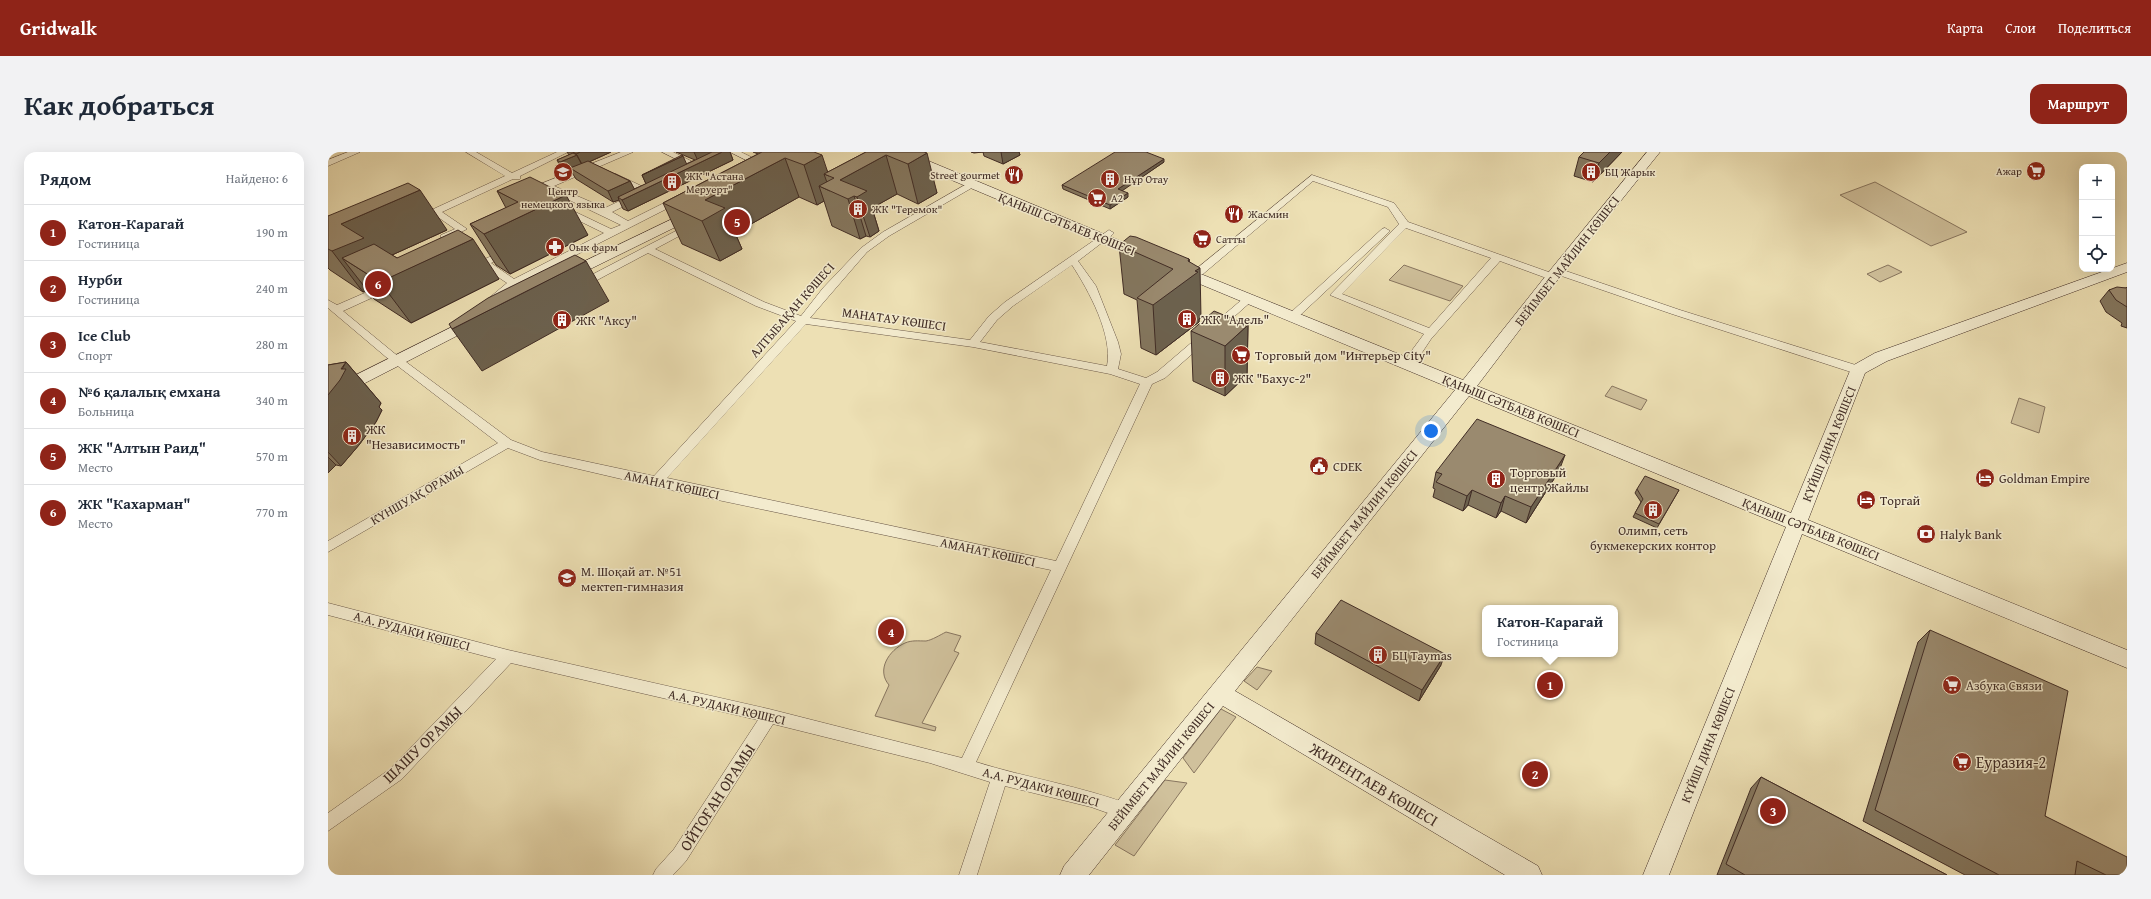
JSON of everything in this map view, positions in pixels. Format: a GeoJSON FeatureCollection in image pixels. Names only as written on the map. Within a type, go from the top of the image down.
{"type":"FeatureCollection","features":[{"type":"Feature","properties":{"kind":"main road","name":"ҚАНЫШ СӘТБАЕВ КӨШЕСІ"},"geometry":{"type":"LineString","coordinates":[[896,152],[972,184],[1106,236]]}},
{"type":"Feature","properties":{"kind":"main road","name":"ҚАНЫШ СӘТБАЕВ КӨШЕСІ"},"geometry":{"type":"LineString","coordinates":[[911,152],[1249,299],[1413,357],[1469,384]]}},
{"type":"Feature","properties":{"kind":"main road","name":"БЕЙІМБЕТ МАЙЛИН КӨШЕСІ"},"geometry":{"type":"LineString","coordinates":[[1073,875],[1654,152]]}},
{"type":"Feature","properties":{"kind":"main road"},"geometry":{"type":"LineString","coordinates":[[746,172],[768,166]]}},
{"type":"Feature","properties":{"kind":"main road"},"geometry":{"type":"LineString","coordinates":[[553,282],[699,200]]}},
{"type":"Feature","properties":{"kind":"main road"},"geometry":{"type":"LineString","coordinates":[[328,396],[393,357],[486,307],[699,200]]}},
{"type":"Feature","properties":{"kind":"main road","name":"ҚАНЫШ СӘТБАЕВ КӨШЕСІ"},"geometry":{"type":"LineString","coordinates":[[1162,260],[1199,272],[1295,314],[1799,518],[2127,646]]}},
{"type":"Feature","properties":{"kind":"main road","name":"КҮЙШІ ДИНА КӨШЕСІ"},"geometry":{"type":"LineString","coordinates":[[1656,875],[1858,370],[1881,357],[2127,267]]}},
{"type":"Feature","properties":{"kind":"main road"},"geometry":{"type":"LineString","coordinates":[[328,386],[510,303]]}},
{"type":"Feature","properties":{"kind":"main road","name":"ҚАНЫШ СӘТБАЕВ КӨШЕСІ"},"geometry":{"type":"LineString","coordinates":[[1799,518],[2127,659]]}},
{"type":"Feature","properties":{"kind":"main road","name":"ЖИРЕНТАЕВ КӨШЕСІ"},"geometry":{"type":"LineString","coordinates":[[1220,693],[1529,875]]}},
{"type":"Feature","properties":{"kind":"street"},"geometry":{"type":"LineString","coordinates":[[328,163],[356,152]]}},
{"type":"Feature","properties":{"kind":"street"},"geometry":{"type":"LineString","coordinates":[[470,152],[512,175],[547,186],[605,212],[627,224]]}},
{"type":"Feature","properties":{"kind":"street"},"geometry":{"type":"LineString","coordinates":[[423,217],[564,152]]}},
{"type":"Feature","properties":{"kind":"street"},"geometry":{"type":"LineString","coordinates":[[547,186],[596,167],[629,152]]}},
{"type":"Feature","properties":{"kind":"street"},"geometry":{"type":"LineString","coordinates":[[666,152],[702,165],[686,173]]}},
{"type":"Feature","properties":{"kind":"street"},"geometry":{"type":"LineString","coordinates":[[734,152],[757,162],[746,172]]}},
{"type":"Feature","properties":{"kind":"street"},"geometry":{"type":"LineString","coordinates":[[596,167],[650,190],[605,212]]}},
{"type":"Feature","properties":{"kind":"street"},"geometry":{"type":"LineString","coordinates":[[1199,272],[1312,178],[1391,205],[1403,220],[1498,257],[1858,370]]}},
{"type":"Feature","properties":{"kind":"street","name":"АЛТЫБАҚАН КӨШЕСІ"},"geometry":{"type":"LineString","coordinates":[[656,482],[803,320],[827,290],[864,250],[886,234],[972,184]]}},
{"type":"Feature","properties":{"kind":"street"},"geometry":{"type":"LineString","coordinates":[[486,307],[513,283],[627,224],[699,200]]}},
{"type":"Feature","properties":{"kind":"street"},"geometry":{"type":"LineString","coordinates":[[554,211],[560,208],[611,233]]}},
{"type":"Feature","properties":{"kind":"street"},"geometry":{"type":"LineString","coordinates":[[434,242],[462,229],[436,212]]}},
{"type":"Feature","properties":{"kind":"street"},"geometry":{"type":"LineString","coordinates":[[1295,314],[1403,220]]}},
{"type":"Feature","properties":{"kind":"street"},"geometry":{"type":"LineString","coordinates":[[1403,220],[1335,294],[1431,333]]}},
{"type":"Feature","properties":{"kind":"street"},"geometry":{"type":"LineString","coordinates":[[569,291],[699,222]]}},
{"type":"Feature","properties":{"kind":"street"},"geometry":{"type":"LineString","coordinates":[[973,344],[993,318],[1009,304],[1106,236]]}},
{"type":"Feature","properties":{"kind":"street"},"geometry":{"type":"LineString","coordinates":[[463,273],[519,246]]}},
{"type":"Feature","properties":{"kind":"street","name":"МАНАТАУ КӨШЕСІ"},"geometry":{"type":"LineString","coordinates":[[648,249],[760,304],[803,320],[973,344],[1112,371],[1147,382]]}},
{"type":"Feature","properties":{"kind":"street"},"geometry":{"type":"LineString","coordinates":[[1413,357],[1431,333],[1498,257]]}},
{"type":"Feature","properties":{"kind":"street"},"geometry":{"type":"LineString","coordinates":[[1073,260],[1091,286],[1113,342],[1114,354],[1112,371]]}},
{"type":"Feature","properties":{"kind":"street"},"geometry":{"type":"LineString","coordinates":[[484,263],[513,283]]}},
{"type":"Feature","properties":{"kind":"street"},"geometry":{"type":"LineString","coordinates":[[332,306],[394,284]]}},
{"type":"Feature","properties":{"kind":"street"},"geometry":{"type":"LineString","coordinates":[[966,766],[1147,382],[1161,375],[1249,299]]}},
{"type":"Feature","properties":{"kind":"street","name":"АМАНАТ КӨШЕСІ"},"geometry":{"type":"LineString","coordinates":[[332,306],[393,357],[507,443],[540,456],[656,482],[1060,567]]}},
{"type":"Feature","properties":{"kind":"street","name":"КҮНШУАҚ ОРАМЫ"},"geometry":{"type":"LineString","coordinates":[[328,547],[507,443]]}},
{"type":"Feature","properties":{"kind":"street","name":"А.А. РУДАКИ КӨШЕСІ"},"geometry":{"type":"LineString","coordinates":[[328,608],[508,656],[769,716],[966,766],[1000,777],[1091,799],[1125,811]]}},
{"type":"Feature","properties":{"kind":"street","name":"ШАШУ ОРАМЫ"},"geometry":{"type":"LineString","coordinates":[[328,823],[396,774],[508,656]]}},
{"type":"Feature","properties":{"kind":"street","name":"ОЙТОҒАН ОРАМЫ"},"geometry":{"type":"LineString","coordinates":[[662,875],[680,855],[769,716]]}},
{"type":"Feature","properties":{"kind":"street"},"geometry":{"type":"LineString","coordinates":[[968,875],[1000,777]]}},
{"type":"Feature","properties":{"kind":"shaded area"},"geometry":{"type":"Polygon","coordinates":[[[1875,182],[1967,232],[1931,246],[1840,195],[1875,182]]]}},
{"type":"Feature","properties":{"kind":"shaded area"},"geometry":{"type":"Polygon","coordinates":[[[1404,265],[1463,286],[1450,301],[1389,280],[1404,265]]]}},
{"type":"Feature","properties":{"kind":"shaded area"},"geometry":{"type":"Polygon","coordinates":[[[1888,265],[1902,272],[1880,282],[1867,274],[1888,265]]]}},
{"type":"Feature","properties":{"kind":"shaded area"},"geometry":{"type":"Polygon","coordinates":[[[1612,386],[1647,400],[1641,410],[1605,396],[1612,386]]]}},
{"type":"Feature","properties":{"kind":"shaded area"},"geometry":{"type":"Polygon","coordinates":[[[2019,398],[2045,407],[2039,433],[2011,423],[2019,398]]]}},
{"type":"Feature","properties":{"kind":"shaded area"},"geometry":{"type":"Polygon","coordinates":[[[946,632],[961,636],[954,651],[959,653],[922,723],[936,727],[935,731],[875,716],[889,685],[885,679],[884,667],[889,655],[905,643],[913,641],[926,641],[946,632]]]}},
{"type":"Feature","properties":{"kind":"shaded area"},"geometry":{"type":"Polygon","coordinates":[[[1257,667],[1272,671],[1257,690],[1244,681],[1257,667]]]}},
{"type":"Feature","properties":{"kind":"shaded area"},"geometry":{"type":"Polygon","coordinates":[[[1221,709],[1236,717],[1194,773],[1183,758],[1221,709]]]}},
{"type":"Feature","properties":{"kind":"shaded area"},"geometry":{"type":"Polygon","coordinates":[[[1165,780],[1187,783],[1134,856],[1115,845],[1165,780]]]}},
{"type":"Feature","properties":{"kind":"building"},"geometry":{"type":"Polygon","coordinates":[[[712,152],[722,152],[622,200],[618,197],[712,152]]]}},
{"type":"Feature","properties":{"kind":"building"},"geometry":{"type":"Polygon","coordinates":[[[762,152],[814,152],[822,155],[804,165],[785,158],[705,200],[725,208],[702,221],[663,203],[762,152]]]}},
{"type":"Feature","properties":{"kind":"building"},"geometry":{"type":"Polygon","coordinates":[[[866,152],[927,153],[908,164],[886,155],[840,180],[867,191],[857,197],[854,196],[848,199],[819,186],[834,178],[824,174],[866,152]]]}},
{"type":"Feature","properties":{"kind":"building","name":"Нұр Отау"},"geometry":{"type":"Polygon","coordinates":[[[1115,152],[1146,152],[1164,159],[1118,189],[1128,193],[1110,205],[1062,185],[1115,152]]]}},
{"type":"Feature","properties":{"kind":"building"},"geometry":{"type":"Polygon","coordinates":[[[1584,152],[1610,152],[1599,163],[1579,157],[1584,152]]]}},
{"type":"Feature","properties":{"kind":"building"},"geometry":{"type":"Polygon","coordinates":[[[573,153],[577,155],[560,162],[557,160],[573,153]]]}},
{"type":"Feature","properties":{"kind":"building"},"geometry":{"type":"Polygon","coordinates":[[[682,155],[683,156],[642,175],[682,155]]]}},
{"type":"Feature","properties":{"kind":"building"},"geometry":{"type":"Polygon","coordinates":[[[588,161],[630,181],[608,191],[570,168],[588,161]]]}},
{"type":"Feature","properties":{"kind":"building"},"geometry":{"type":"Polygon","coordinates":[[[530,177],[566,195],[484,234],[470,224],[518,202],[497,191],[530,177]]]}},
{"type":"Feature","properties":{"kind":"building"},"geometry":{"type":"Polygon","coordinates":[[[408,183],[420,190],[341,224],[364,238],[332,251],[328,249],[328,216],[408,183]]]}},
{"type":"Feature","properties":{"kind":"building"},"geometry":{"type":"Polygon","coordinates":[[[458,230],[473,239],[380,282],[342,258],[374,244],[397,258],[458,230]]]}},
{"type":"Feature","properties":{"kind":"building"},"geometry":{"type":"Polygon","coordinates":[[[1130,236],[1136,237],[1189,259],[1188,261],[1200,268],[1195,271],[1198,272],[1153,305],[1137,298],[1173,269],[1119,245],[1130,236]]]}},
{"type":"Feature","properties":{"kind":"building"},"geometry":{"type":"Polygon","coordinates":[[[575,255],[586,261],[452,329],[449,324],[488,298],[575,255]]]}},
{"type":"Feature","properties":{"kind":"building"},"geometry":{"type":"Polygon","coordinates":[[[2117,287],[2127,287],[2127,307],[2116,300],[2109,290],[2117,287]]]}},
{"type":"Feature","properties":{"kind":"building"},"geometry":{"type":"Polygon","coordinates":[[[1214,311],[1248,325],[1225,346],[1191,331],[1214,311]]]}},
{"type":"Feature","properties":{"kind":"building"},"geometry":{"type":"Polygon","coordinates":[[[346,362],[341,369],[346,369],[340,380],[328,395],[328,365],[346,362]]]}},
{"type":"Feature","properties":{"kind":"building","name":"Торговый центр Жайлы"},"geometry":{"type":"Polygon","coordinates":[[[1477,419],[1565,455],[1531,507],[1505,496],[1501,503],[1472,490],[1467,496],[1436,482],[1442,474],[1436,472],[1477,419]]]}},
{"type":"Feature","properties":{"kind":"building","name":"Олимп, сеть букмекерских контор"},"geometry":{"type":"Polygon","coordinates":[[[1645,476],[1679,490],[1659,524],[1635,513],[1643,499],[1637,489],[1645,476]]]}},
{"type":"Feature","properties":{"kind":"building","name":"БЦ Taymas"},"geometry":{"type":"Polygon","coordinates":[[[1341,600],[1445,654],[1422,690],[1316,633],[1341,600]]]}},
{"type":"Feature","properties":{"kind":"building","name":"Еуразия-2"},"geometry":{"type":"Polygon","coordinates":[[[1930,630],[2068,691],[2045,816],[2127,857],[2127,875],[2106,875],[2077,861],[2075,875],[1999,875],[1875,810],[1930,630]]]}},
{"type":"Feature","properties":{"kind":"building"},"geometry":{"type":"Polygon","coordinates":[[[1761,777],[1947,875],[1745,875],[1726,864],[1761,777]]]}},
{"type":"Feature","properties":{"kind":"place","name":"Ажар"},"geometry":{"type":"Point","coordinates":[2036,171]}},
{"type":"Feature","properties":{"kind":"place","name":"Центр немецкого языка"},"geometry":{"type":"Point","coordinates":[563,172]}},
{"type":"Feature","properties":{"kind":"place","name":"БЦ Жарык"},"geometry":{"type":"Point","coordinates":[1591,172]}},
{"type":"Feature","properties":{"kind":"place","name":"Street gourmet"},"geometry":{"type":"Point","coordinates":[1014,175]}},
{"type":"Feature","properties":{"kind":"place","name":"Нұр Отау"},"geometry":{"type":"Point","coordinates":[1110,179]}},
{"type":"Feature","properties":{"kind":"place","name":"ЖК \"Астана Меруерт\""},"geometry":{"type":"Point","coordinates":[672,182]}},
{"type":"Feature","properties":{"kind":"place","name":"А2"},"geometry":{"type":"Point","coordinates":[1097,198]}},
{"type":"Feature","properties":{"kind":"place","name":"ЖК \"Теремок\""},"geometry":{"type":"Point","coordinates":[858,209]}},
{"type":"Feature","properties":{"kind":"place","name":"Жасмин"},"geometry":{"type":"Point","coordinates":[1234,214]}},
{"type":"Feature","properties":{"kind":"place","name":"ЖК \"Алтын Раид\""},"geometry":{"type":"Point","coordinates":[737,222]}},
{"type":"Feature","properties":{"kind":"place","name":"Сатты"},"geometry":{"type":"Point","coordinates":[1202,239]}},
{"type":"Feature","properties":{"kind":"place","name":"Оык фарм"},"geometry":{"type":"Point","coordinates":[555,247]}},
{"type":"Feature","properties":{"kind":"place","name":"ЖК \"Кахарман\""},"geometry":{"type":"Point","coordinates":[378,284]}},
{"type":"Feature","properties":{"kind":"place","name":"ЖК \"Адель\""},"geometry":{"type":"Point","coordinates":[1187,319]}},
{"type":"Feature","properties":{"kind":"place","name":"ЖК \"Аксу\""},"geometry":{"type":"Point","coordinates":[562,320]}},
{"type":"Feature","properties":{"kind":"place","name":"Торговый дом \"Интерьер City\""},"geometry":{"type":"Point","coordinates":[1241,355]}},
{"type":"Feature","properties":{"kind":"place","name":"ЖК \"Бахус-2\""},"geometry":{"type":"Point","coordinates":[1220,378]}},
{"type":"Feature","properties":{"kind":"place","name":"ЖК \"Независимость\""},"geometry":{"type":"Point","coordinates":[352,436]}},
{"type":"Feature","properties":{"kind":"place","name":"CDEK"},"geometry":{"type":"Point","coordinates":[1319,466]}},
{"type":"Feature","properties":{"kind":"place","name":"Goldman Empire"},"geometry":{"type":"Point","coordinates":[1985,478]}},
{"type":"Feature","properties":{"kind":"place","name":"Торговый центр Жайлы"},"geometry":{"type":"Point","coordinates":[1496,479]}},
{"type":"Feature","properties":{"kind":"place","name":"Торгай"},"geometry":{"type":"Point","coordinates":[1866,500]}},
{"type":"Feature","properties":{"kind":"place","name":"Олимп, сеть букмекерских контор"},"geometry":{"type":"Point","coordinates":[1653,510]}},
{"type":"Feature","properties":{"kind":"place","name":"Halyk Bank"},"geometry":{"type":"Point","coordinates":[1926,534]}},
{"type":"Feature","properties":{"kind":"place","name":"М. Шоқай ат. №51 мектеп-гимназия"},"geometry":{"type":"Point","coordinates":[567,578]}},
{"type":"Feature","properties":{"kind":"place","name":"№6 қалалық емхана"},"geometry":{"type":"Point","coordinates":[891,632]}},
{"type":"Feature","properties":{"kind":"place","name":"БЦ Taymas"},"geometry":{"type":"Point","coordinates":[1378,655]}},
{"type":"Feature","properties":{"kind":"place","name":"Катон-Карагай"},"geometry":{"type":"Point","coordinates":[1550,685]}},
{"type":"Feature","properties":{"kind":"place","name":"Азбука Связи"},"geometry":{"type":"Point","coordinates":[1952,685]}},
{"type":"Feature","properties":{"kind":"place","name":"Еуразия-2"},"geometry":{"type":"Point","coordinates":[1962,762]}},
{"type":"Feature","properties":{"kind":"place","name":"Нурби"},"geometry":{"type":"Point","coordinates":[1535,774]}},
{"type":"Feature","properties":{"kind":"place","name":"Ice Club"},"geometry":{"type":"Point","coordinates":[1773,811]}}]}
